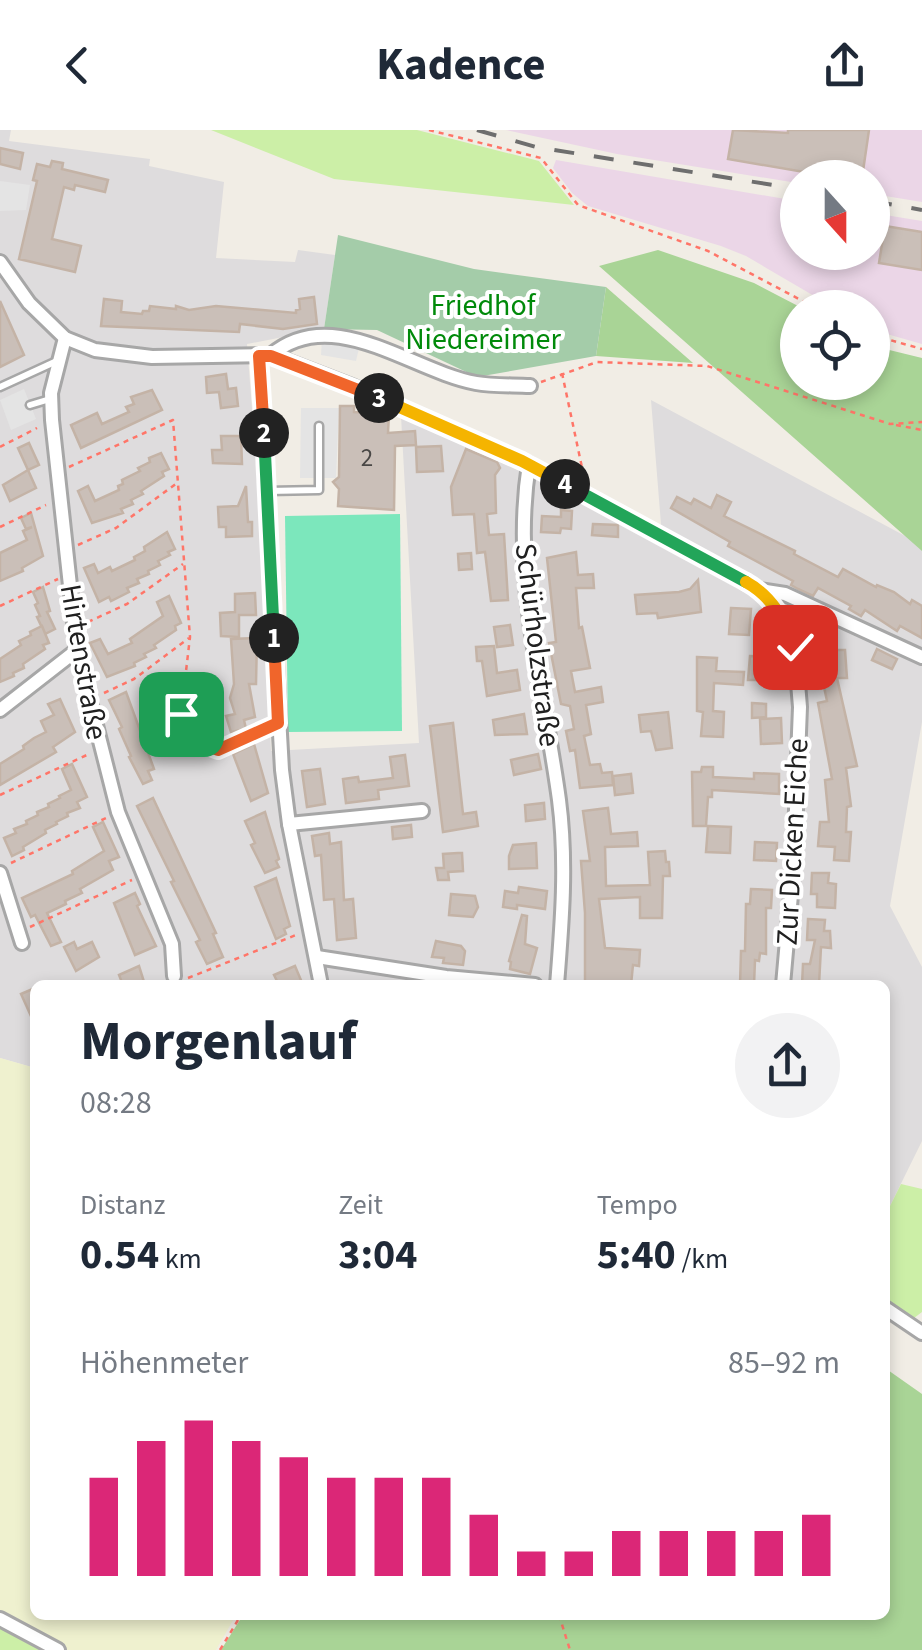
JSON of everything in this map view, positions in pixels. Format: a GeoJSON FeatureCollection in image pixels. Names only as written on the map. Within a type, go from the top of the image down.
{"type":"FeatureCollection","features":[{"type":"Feature","properties":{"kind":"street"},"geometry":{"type":"LineString","coordinates":[[0,262],[29,303],[65,338],[95,350],[152,356],[265,356],[354,387],[529,464]]}},
{"type":"Feature","properties":{"kind":"street"},"geometry":{"type":"LineString","coordinates":[[265,356],[296,340],[340,337],[360,340],[476,383],[530,386]]}},
{"type":"Feature","properties":{"kind":"street","name":"Hirtenstraße"},"geometry":{"type":"LineString","coordinates":[[65,338],[52,399],[52,420],[77,650],[118,812],[172,944],[174,976]]}},
{"type":"Feature","properties":{"kind":"street"},"geometry":{"type":"LineString","coordinates":[[265,356],[278,723],[289,824],[320,980]]}},
{"type":"Feature","properties":{"kind":"street","name":"Zur Dicken Eiche"},"geometry":{"type":"LineString","coordinates":[[529,464],[760,590],[785,594],[922,657]]}},
{"type":"Feature","properties":{"kind":"street","name":"Schürholzstraße"},"geometry":{"type":"LineString","coordinates":[[529,464],[523,501],[522,565],[559,804],[564,867],[557,980]]}},
{"type":"Feature","properties":{"kind":"street","name":"Zur Dicken Eiche"},"geometry":{"type":"LineString","coordinates":[[760,590],[782,615],[795,647],[799,701],[794,861],[783,980]]}},
{"type":"Feature","properties":{"kind":"street"},"geometry":{"type":"LineString","coordinates":[[0,710],[77,650]]}},
{"type":"Feature","properties":{"kind":"street"},"geometry":{"type":"LineString","coordinates":[[289,824],[422,811]]}},
{"type":"Feature","properties":{"kind":"street"},"geometry":{"type":"LineString","coordinates":[[0,870],[20,938]]}},
{"type":"Feature","properties":{"kind":"street"},"geometry":{"type":"LineString","coordinates":[[317,957],[441,980]]}},
{"type":"Feature","properties":{"kind":"street"},"geometry":{"type":"LineString","coordinates":[[890,1311],[922,1333]]}},
{"type":"Feature","properties":{"kind":"street"},"geometry":{"type":"LineString","coordinates":[[0,1619],[58,1650]]}},
{"type":"Feature","properties":{"kind":"lane"},"geometry":{"type":"LineString","coordinates":[[0,386],[60,360]]}},
{"type":"Feature","properties":{"kind":"lane"},"geometry":{"type":"LineString","coordinates":[[30,405],[52,399]]}},
{"type":"Feature","properties":{"kind":"lane"},"geometry":{"type":"LineString","coordinates":[[267,492],[319,490],[319,426]]}},
{"type":"Feature","properties":{"kind":"path"},"geometry":{"type":"LineString","coordinates":[[429,130],[541,158],[578,205],[708,251],[782,290]]}},
{"type":"Feature","properties":{"kind":"path"},"geometry":{"type":"LineString","coordinates":[[890,341],[922,349]]}},
{"type":"Feature","properties":{"kind":"path"},"geometry":{"type":"LineString","coordinates":[[530,386],[598,362],[707,366],[890,424],[922,430]]}},
{"type":"Feature","properties":{"kind":"path"},"geometry":{"type":"LineString","coordinates":[[562,372],[584,474],[584,494]]}},
{"type":"Feature","properties":{"kind":"path"},"geometry":{"type":"LineString","coordinates":[[0,446],[52,420]]}},
{"type":"Feature","properties":{"kind":"path"},"geometry":{"type":"LineString","coordinates":[[58,472],[173,420],[190,637],[181,714],[197,742],[218,750],[278,723]]}},
{"type":"Feature","properties":{"kind":"path"},"geometry":{"type":"LineString","coordinates":[[890,424],[922,422]]}},
{"type":"Feature","properties":{"kind":"path"},"geometry":{"type":"LineString","coordinates":[[66,551],[116,528],[178,482]]}},
{"type":"Feature","properties":{"kind":"path"},"geometry":{"type":"LineString","coordinates":[[0,527],[60,498]]}},
{"type":"Feature","properties":{"kind":"path"},"geometry":{"type":"LineString","coordinates":[[74,628],[127,604],[184,563]]}},
{"type":"Feature","properties":{"kind":"path"},"geometry":{"type":"LineString","coordinates":[[0,606],[68,575]]}},
{"type":"Feature","properties":{"kind":"path"},"geometry":{"type":"LineString","coordinates":[[88,700],[134,679],[190,637]]}},
{"type":"Feature","properties":{"kind":"path"},"geometry":{"type":"LineString","coordinates":[[0,795],[100,750]]}},
{"type":"Feature","properties":{"kind":"path"},"geometry":{"type":"LineString","coordinates":[[0,870],[118,812]]}},
{"type":"Feature","properties":{"kind":"path"},"geometry":{"type":"LineString","coordinates":[[20,938],[142,875]]}},
{"type":"Feature","properties":{"kind":"path"},"geometry":{"type":"LineString","coordinates":[[174,976],[193,979],[300,933]]}},
{"type":"Feature","properties":{"kind":"path"},"geometry":{"type":"LineString","coordinates":[[220,1650],[237,1620]]}},
{"type":"Feature","properties":{"kind":"path"},"geometry":{"type":"LineString","coordinates":[[561,1620],[570,1650]]}},
{"type":"Feature","properties":{"kind":"shaded area"},"geometry":{"type":"Polygon","coordinates":[[[0,130],[11,130],[9,141],[150,159],[149,166],[224,182],[216,258],[295,262],[298,250],[335,255],[324,329],[247,344],[271,751],[419,743],[401,416],[539,480],[653,540],[661,524],[651,400],[922,545],[922,722],[890,906],[922,967],[922,1141],[890,1206],[890,980],[30,980],[30,1067],[0,1058],[0,130]]]}},
{"type":"Feature","properties":{"kind":"shaded area"},"geometry":{"type":"Polygon","coordinates":[[[506,130],[922,130],[922,202],[890,197],[890,160],[780,160],[780,180],[617,154],[506,130]]]}},
{"type":"Feature","properties":{"kind":"shaded area"},"geometry":{"type":"Polygon","coordinates":[[[556,160],[780,198],[780,270],[890,270],[890,216],[922,221],[922,344],[890,335],[890,290],[804,290],[721,246],[588,206],[553,168],[556,160]]]}},
{"type":"Feature","properties":{"kind":"shaded area"},"geometry":{"type":"Polygon","coordinates":[[[0,181],[30,185],[26,210],[0,211],[0,181]]]}},
{"type":"Feature","properties":{"kind":"shaded area"},"geometry":{"type":"Polygon","coordinates":[[[322,338],[360,344],[356,361],[321,355],[322,338]]]}},
{"type":"Feature","properties":{"kind":"shaded area"},"geometry":{"type":"Polygon","coordinates":[[[24,389],[36,419],[11,430],[0,400],[24,389]]]}},
{"type":"Feature","properties":{"kind":"shaded area"},"geometry":{"type":"Polygon","coordinates":[[[301,408],[339,408],[336,478],[300,478],[301,408]]]}},
{"type":"Feature","properties":{"kind":"green space"},"geometry":{"type":"Polygon","coordinates":[[[211,130],[417,130],[539,161],[574,205],[334,179],[211,130]]]}},
{"type":"Feature","properties":{"kind":"green space","name":"Friedhof Niedereimer"},"geometry":{"type":"Polygon","coordinates":[[[338,235],[474,269],[606,287],[596,356],[477,377],[377,330],[324,329],[338,235]]]}},
{"type":"Feature","properties":{"kind":"green space"},"geometry":{"type":"Polygon","coordinates":[[[658,250],[754,283],[780,297],[780,400],[890,400],[890,350],[922,358],[922,551],[599,266],[658,250]]]}},
{"type":"Feature","properties":{"kind":"green space"},"geometry":{"type":"Polygon","coordinates":[[[606,287],[693,363],[596,356],[606,287]]]}},
{"type":"Feature","properties":{"kind":"green space"},"geometry":{"type":"Polygon","coordinates":[[[400,514],[402,731],[288,732],[285,516],[400,514]]]}},
{"type":"Feature","properties":{"kind":"green space"},"geometry":{"type":"Polygon","coordinates":[[[0,1058],[30,1067],[30,1620],[233,1620],[216,1650],[63,1650],[0,1616],[0,1058]]]}},
{"type":"Feature","properties":{"kind":"green space"},"geometry":{"type":"Polygon","coordinates":[[[901,1184],[922,1189],[922,1312],[914,1318],[890,1303],[890,1206],[901,1184]]]}},
{"type":"Feature","properties":{"kind":"green space"},"geometry":{"type":"Polygon","coordinates":[[[890,1372],[922,1394],[922,1650],[221,1650],[240,1620],[890,1620],[890,1372]]]}},
{"type":"Feature","properties":{"kind":"green space"},"geometry":{"type":"Polygon","coordinates":[[[0,1623],[49,1650],[0,1650],[0,1623]]]}},
{"type":"Feature","properties":{"kind":"building"},"geometry":{"type":"Polygon","coordinates":[[[733,130],[869,130],[865,160],[780,160],[780,168],[728,159],[733,130]]]}},
{"type":"Feature","properties":{"kind":"building"},"geometry":{"type":"Polygon","coordinates":[[[0,148],[23,153],[20,169],[0,164],[0,148]]]}},
{"type":"Feature","properties":{"kind":"building"},"geometry":{"type":"Polygon","coordinates":[[[52,161],[63,163],[62,169],[108,180],[105,192],[75,185],[74,190],[64,187],[52,239],[81,246],[75,272],[19,259],[37,181],[33,180],[37,164],[50,167],[52,161]]]}},
{"type":"Feature","properties":{"kind":"building"},"geometry":{"type":"Polygon","coordinates":[[[890,227],[922,232],[922,270],[890,265],[890,227]]]}},
{"type":"Feature","properties":{"kind":"building"},"geometry":{"type":"Polygon","coordinates":[[[314,297],[317,324],[283,329],[240,324],[239,332],[101,326],[104,299],[122,301],[121,312],[142,314],[150,306],[189,310],[216,306],[296,313],[300,309],[299,299],[314,297]]]}},
{"type":"Feature","properties":{"kind":"building"},"geometry":{"type":"Polygon","coordinates":[[[0,301],[24,355],[0,367],[0,301]]]}},
{"type":"Feature","properties":{"kind":"building"},"geometry":{"type":"Polygon","coordinates":[[[226,374],[228,389],[236,388],[238,406],[221,408],[219,392],[207,393],[206,377],[226,374]]]}},
{"type":"Feature","properties":{"kind":"building"},"geometry":{"type":"Polygon","coordinates":[[[152,390],[162,410],[81,448],[71,425],[97,413],[102,424],[129,412],[126,407],[134,404],[131,397],[152,390]]]}},
{"type":"Feature","properties":{"kind":"building"},"geometry":{"type":"Polygon","coordinates":[[[340,406],[354,406],[354,412],[389,414],[388,433],[415,431],[416,445],[395,446],[394,510],[338,506],[339,489],[333,482],[339,477],[340,406]]]}},
{"type":"Feature","properties":{"kind":"building"},"geometry":{"type":"Polygon","coordinates":[[[221,436],[241,436],[242,464],[213,463],[212,450],[222,450],[221,436]]]}},
{"type":"Feature","properties":{"kind":"building"},"geometry":{"type":"Polygon","coordinates":[[[29,443],[39,465],[28,470],[18,448],[29,443]]]}},
{"type":"Feature","properties":{"kind":"building"},"geometry":{"type":"Polygon","coordinates":[[[441,446],[443,471],[417,472],[416,447],[441,446]]]}},
{"type":"Feature","properties":{"kind":"building"},"geometry":{"type":"Polygon","coordinates":[[[466,449],[497,462],[500,468],[495,475],[496,513],[487,514],[489,535],[504,534],[508,600],[491,601],[485,552],[477,553],[474,514],[453,515],[451,487],[466,449]]]}},
{"type":"Feature","properties":{"kind":"building"},"geometry":{"type":"Polygon","coordinates":[[[161,453],[169,469],[162,472],[164,476],[131,500],[133,504],[121,509],[123,513],[92,523],[78,491],[88,486],[95,501],[119,490],[122,480],[161,453]]]}},
{"type":"Feature","properties":{"kind":"building"},"geometry":{"type":"Polygon","coordinates":[[[28,470],[36,488],[10,501],[3,485],[28,470]]]}},
{"type":"Feature","properties":{"kind":"building"},"geometry":{"type":"Polygon","coordinates":[[[246,486],[252,536],[226,537],[226,527],[219,527],[218,507],[238,506],[246,486]]]}},
{"type":"Feature","properties":{"kind":"building"},"geometry":{"type":"Polygon","coordinates":[[[717,495],[731,502],[724,516],[795,551],[794,554],[838,577],[843,569],[894,592],[910,604],[912,600],[922,606],[922,638],[900,626],[897,631],[865,610],[861,616],[818,588],[813,596],[798,589],[791,585],[793,581],[728,546],[730,542],[671,508],[677,497],[691,504],[694,499],[711,508],[717,495]]]}},
{"type":"Feature","properties":{"kind":"building"},"geometry":{"type":"Polygon","coordinates":[[[561,510],[572,511],[571,529],[541,532],[542,516],[561,517],[561,510]]]}},
{"type":"Feature","properties":{"kind":"building"},"geometry":{"type":"Polygon","coordinates":[[[31,513],[43,556],[0,581],[0,553],[27,540],[23,531],[32,527],[26,529],[21,518],[31,513]]]}},
{"type":"Feature","properties":{"kind":"building"},"geometry":{"type":"Polygon","coordinates":[[[593,524],[618,525],[618,537],[592,535],[593,524]]]}},
{"type":"Feature","properties":{"kind":"building"},"geometry":{"type":"Polygon","coordinates":[[[167,532],[175,549],[168,552],[170,555],[158,561],[160,565],[149,574],[137,579],[139,583],[127,588],[129,592],[99,602],[84,568],[94,564],[98,573],[110,567],[112,571],[135,560],[145,551],[144,547],[167,532]]]}},
{"type":"Feature","properties":{"kind":"building"},"geometry":{"type":"Polygon","coordinates":[[[576,552],[578,575],[593,574],[594,588],[576,588],[579,628],[582,627],[590,668],[571,671],[575,692],[601,687],[603,702],[586,705],[591,734],[584,736],[590,765],[600,764],[602,773],[612,772],[613,785],[580,788],[575,750],[570,751],[566,731],[574,729],[570,706],[561,704],[549,643],[556,642],[547,558],[576,552]]]}},
{"type":"Feature","properties":{"kind":"building"},"geometry":{"type":"Polygon","coordinates":[[[471,553],[472,569],[459,570],[458,554],[471,553]]]}},
{"type":"Feature","properties":{"kind":"building"},"geometry":{"type":"Polygon","coordinates":[[[698,580],[701,612],[658,618],[657,613],[637,614],[635,595],[679,592],[690,589],[698,580]]]}},
{"type":"Feature","properties":{"kind":"building"},"geometry":{"type":"Polygon","coordinates":[[[43,587],[50,611],[47,612],[55,629],[45,634],[37,617],[38,603],[33,592],[43,587]]]}},
{"type":"Feature","properties":{"kind":"building"},"geometry":{"type":"Polygon","coordinates":[[[255,593],[256,615],[239,615],[239,637],[221,636],[220,613],[235,612],[235,594],[255,593]]]}},
{"type":"Feature","properties":{"kind":"building"},"geometry":{"type":"Polygon","coordinates":[[[169,596],[181,623],[175,626],[176,630],[154,645],[156,648],[144,654],[146,657],[135,666],[107,677],[90,643],[100,639],[108,654],[132,643],[130,639],[163,616],[157,602],[169,596]]]}},
{"type":"Feature","properties":{"kind":"building"},"geometry":{"type":"Polygon","coordinates":[[[731,608],[751,609],[749,635],[729,634],[731,608]]]}},
{"type":"Feature","properties":{"kind":"building"},"geometry":{"type":"Polygon","coordinates":[[[510,625],[513,645],[497,647],[494,627],[510,625]]]}},
{"type":"Feature","properties":{"kind":"building"},"geometry":{"type":"Polygon","coordinates":[[[42,626],[49,643],[43,645],[45,649],[23,664],[24,668],[14,676],[0,682],[0,659],[42,626]]]}},
{"type":"Feature","properties":{"kind":"building"},"geometry":{"type":"Polygon","coordinates":[[[257,638],[256,684],[249,684],[255,717],[244,720],[246,729],[231,732],[226,716],[235,714],[230,698],[234,684],[231,639],[257,638]]]}},
{"type":"Feature","properties":{"kind":"building"},"geometry":{"type":"Polygon","coordinates":[[[494,646],[497,673],[517,670],[520,690],[487,696],[476,647],[494,646]]]}},
{"type":"Feature","properties":{"kind":"building"},"geometry":{"type":"Polygon","coordinates":[[[877,649],[897,659],[892,669],[872,660],[877,649]]]}},
{"type":"Feature","properties":{"kind":"building"},"geometry":{"type":"Polygon","coordinates":[[[822,650],[845,650],[847,678],[837,678],[857,766],[846,768],[851,806],[847,807],[846,832],[851,832],[849,861],[834,860],[835,847],[818,846],[820,822],[829,822],[825,780],[832,779],[818,703],[827,701],[820,668],[822,650]]]}},
{"type":"Feature","properties":{"kind":"building"},"geometry":{"type":"Polygon","coordinates":[[[750,656],[770,657],[770,680],[748,680],[750,656]]]}},
{"type":"Feature","properties":{"kind":"building"},"geometry":{"type":"Polygon","coordinates":[[[697,657],[717,658],[716,671],[744,672],[743,685],[714,683],[713,711],[724,712],[723,737],[701,736],[703,712],[697,711],[697,657]]]}},
{"type":"Feature","properties":{"kind":"building"},"geometry":{"type":"Polygon","coordinates":[[[126,692],[154,769],[148,771],[152,780],[143,784],[109,700],[126,692]]]}},
{"type":"Feature","properties":{"kind":"building"},"geometry":{"type":"Polygon","coordinates":[[[60,699],[75,732],[53,747],[56,752],[0,785],[0,764],[46,732],[41,721],[54,715],[48,704],[60,699]]]}},
{"type":"Feature","properties":{"kind":"building"},"geometry":{"type":"Polygon","coordinates":[[[752,703],[766,704],[766,717],[752,718],[752,703]]]}},
{"type":"Feature","properties":{"kind":"building"},"geometry":{"type":"Polygon","coordinates":[[[668,712],[672,748],[656,750],[651,731],[641,732],[639,715],[668,712]]]}},
{"type":"Feature","properties":{"kind":"building"},"geometry":{"type":"Polygon","coordinates":[[[524,714],[527,734],[495,735],[493,720],[524,714]]]}},
{"type":"Feature","properties":{"kind":"building"},"geometry":{"type":"Polygon","coordinates":[[[781,718],[782,743],[761,744],[760,719],[781,718]]]}},
{"type":"Feature","properties":{"kind":"building"},"geometry":{"type":"Polygon","coordinates":[[[453,723],[463,814],[476,812],[478,826],[443,832],[430,726],[453,723]]]}},
{"type":"Feature","properties":{"kind":"building"},"geometry":{"type":"Polygon","coordinates":[[[254,744],[268,793],[251,801],[233,754],[254,744]]]}},
{"type":"Feature","properties":{"kind":"building"},"geometry":{"type":"Polygon","coordinates":[[[538,754],[541,769],[514,775],[511,760],[538,754]]]}},
{"type":"Feature","properties":{"kind":"building"},"geometry":{"type":"Polygon","coordinates":[[[405,755],[409,786],[378,790],[379,799],[346,803],[343,779],[358,777],[359,782],[393,778],[390,757],[405,755]]]}},
{"type":"Feature","properties":{"kind":"building"},"geometry":{"type":"Polygon","coordinates":[[[72,764],[87,797],[77,802],[80,808],[67,813],[12,856],[4,838],[71,790],[62,769],[72,764]]]}},
{"type":"Feature","properties":{"kind":"building"},"geometry":{"type":"Polygon","coordinates":[[[702,767],[713,767],[713,777],[754,779],[754,773],[779,774],[779,794],[712,790],[706,826],[693,826],[692,772],[701,772],[702,767]]]}},
{"type":"Feature","properties":{"kind":"building"},"geometry":{"type":"Polygon","coordinates":[[[320,769],[325,804],[307,807],[302,771],[320,769]]]}},
{"type":"Feature","properties":{"kind":"building"},"geometry":{"type":"Polygon","coordinates":[[[631,774],[633,793],[615,795],[613,776],[631,774]]]}},
{"type":"Feature","properties":{"kind":"building"},"geometry":{"type":"Polygon","coordinates":[[[153,798],[216,933],[213,934],[223,957],[207,964],[196,942],[200,940],[171,882],[174,881],[137,806],[153,798]]]}},
{"type":"Feature","properties":{"kind":"building"},"geometry":{"type":"Polygon","coordinates":[[[544,803],[545,819],[526,821],[525,805],[544,803]]]}},
{"type":"Feature","properties":{"kind":"building"},"geometry":{"type":"Polygon","coordinates":[[[608,808],[611,834],[637,832],[638,846],[605,847],[606,886],[650,885],[648,852],[665,851],[669,862],[670,876],[663,876],[662,918],[640,918],[640,897],[599,899],[605,948],[640,950],[639,966],[633,965],[632,980],[585,980],[581,861],[590,861],[583,811],[608,808]]]}},
{"type":"Feature","properties":{"kind":"building"},"geometry":{"type":"Polygon","coordinates":[[[265,812],[279,867],[265,873],[251,845],[255,843],[245,821],[265,812]]]}},
{"type":"Feature","properties":{"kind":"building"},"geometry":{"type":"Polygon","coordinates":[[[103,822],[119,857],[109,861],[113,870],[47,913],[61,942],[51,946],[22,898],[73,874],[72,871],[104,851],[93,827],[103,822]]]}},
{"type":"Feature","properties":{"kind":"building"},"geometry":{"type":"Polygon","coordinates":[[[411,825],[412,837],[393,839],[392,827],[411,825]]]}},
{"type":"Feature","properties":{"kind":"building"},"geometry":{"type":"Polygon","coordinates":[[[708,826],[731,827],[730,853],[706,852],[708,826]]]}},
{"type":"Feature","properties":{"kind":"building"},"geometry":{"type":"Polygon","coordinates":[[[329,833],[330,844],[341,842],[344,900],[353,899],[356,938],[337,940],[334,899],[324,900],[321,855],[315,856],[312,836],[329,833]]]}},
{"type":"Feature","properties":{"kind":"building"},"geometry":{"type":"Polygon","coordinates":[[[755,842],[777,843],[776,861],[754,860],[755,842]]]}},
{"type":"Feature","properties":{"kind":"building"},"geometry":{"type":"Polygon","coordinates":[[[536,843],[537,868],[509,869],[513,845],[536,843]]]}},
{"type":"Feature","properties":{"kind":"building"},"geometry":{"type":"Polygon","coordinates":[[[462,853],[463,871],[448,872],[449,880],[438,880],[436,868],[444,868],[443,854],[462,853]]]}},
{"type":"Feature","properties":{"kind":"building"},"geometry":{"type":"Polygon","coordinates":[[[812,873],[829,873],[828,883],[836,884],[835,908],[817,907],[817,894],[811,894],[812,873]]]}},
{"type":"Feature","properties":{"kind":"building"},"geometry":{"type":"Polygon","coordinates":[[[276,878],[290,926],[284,929],[286,934],[276,939],[255,887],[276,878]]]}},
{"type":"Feature","properties":{"kind":"building"},"geometry":{"type":"Polygon","coordinates":[[[519,887],[547,891],[545,909],[503,907],[505,891],[518,893],[519,887]]]}},
{"type":"Feature","properties":{"kind":"building"},"geometry":{"type":"Polygon","coordinates":[[[751,889],[772,890],[771,908],[766,908],[766,954],[760,953],[759,961],[755,960],[754,980],[740,980],[746,904],[750,904],[751,889]]]}},
{"type":"Feature","properties":{"kind":"building"},"geometry":{"type":"Polygon","coordinates":[[[135,893],[156,946],[135,955],[114,903],[135,893]]]}},
{"type":"Feature","properties":{"kind":"building"},"geometry":{"type":"Polygon","coordinates":[[[451,894],[475,896],[478,907],[473,917],[449,915],[451,894]]]}},
{"type":"Feature","properties":{"kind":"building"},"geometry":{"type":"Polygon","coordinates":[[[522,915],[527,916],[525,944],[537,948],[530,974],[510,969],[522,915]]]}},
{"type":"Feature","properties":{"kind":"building"},"geometry":{"type":"Polygon","coordinates":[[[808,919],[825,920],[824,931],[830,931],[831,948],[821,947],[819,980],[802,980],[803,964],[810,964],[815,940],[807,940],[808,919]]]}},
{"type":"Feature","properties":{"kind":"building"},"geometry":{"type":"Polygon","coordinates":[[[436,941],[461,946],[465,951],[463,965],[443,963],[444,958],[432,957],[436,941]]]}},
{"type":"Feature","properties":{"kind":"building"},"geometry":{"type":"Polygon","coordinates":[[[74,942],[77,949],[92,942],[99,957],[76,971],[64,947],[74,942]]]}},
{"type":"Feature","properties":{"kind":"building"},"geometry":{"type":"Polygon","coordinates":[[[139,966],[143,980],[121,980],[119,975],[139,966]]]}},
{"type":"Feature","properties":{"kind":"building"},"geometry":{"type":"Polygon","coordinates":[[[295,966],[301,980],[276,980],[274,975],[295,966]]]}},
{"type":"Feature","properties":{"kind":"building"},"geometry":{"type":"Polygon","coordinates":[[[30,990],[30,1014],[21,994],[30,990]]]}},
{"type":"Feature","properties":{"kind":"railway"},"geometry":{"type":"LineString","coordinates":[[477,130],[536,147],[780,186]]}},
{"type":"Feature","properties":{"kind":"railway"},"geometry":{"type":"LineString","coordinates":[[890,204],[922,210]]}},
{"type":"Feature","properties":{"kind":"route"},"geometry":{"type":"LineString","coordinates":[[181,714],[197,742],[218,750],[278,723],[259,356],[271,356],[354,387],[522,461],[760,590],[782,615],[795,647]]}}]}
